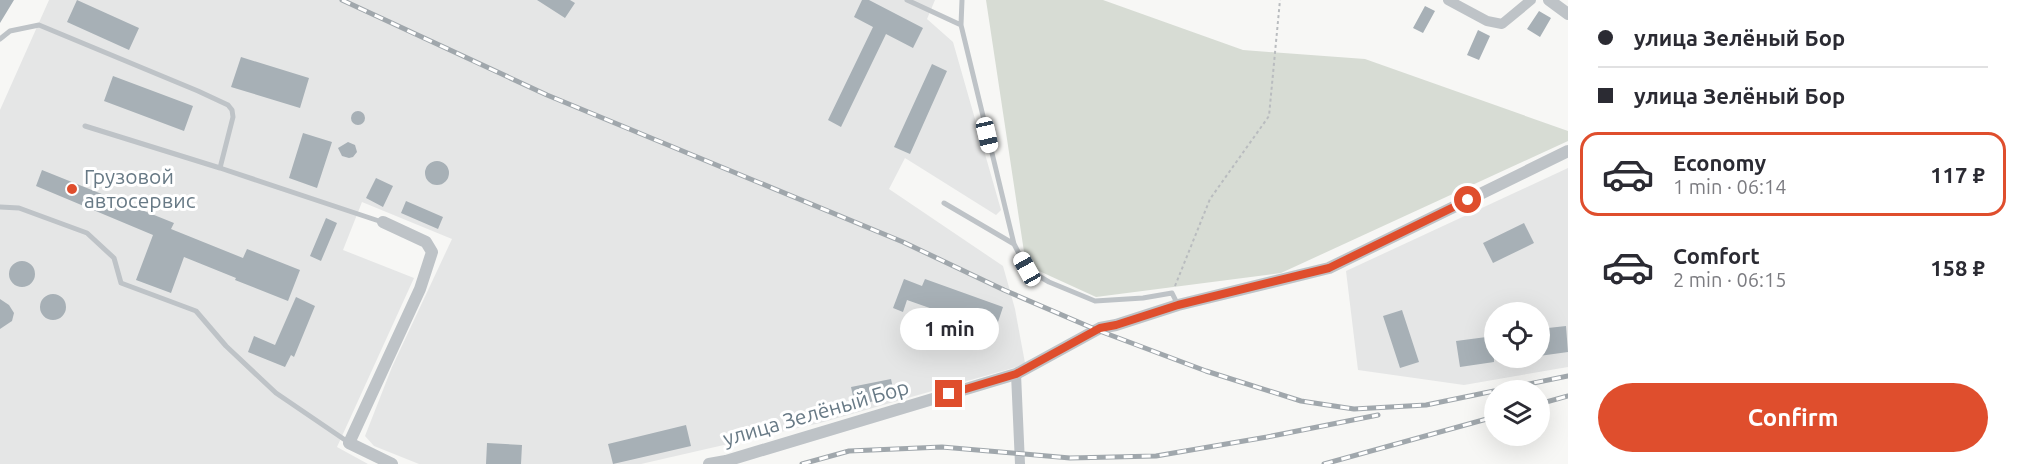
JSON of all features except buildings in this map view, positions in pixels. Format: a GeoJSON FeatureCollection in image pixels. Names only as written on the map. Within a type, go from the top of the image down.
{"type":"FeatureCollection","features":[{"type":"Feature","properties":{"kind":"street"},"geometry":{"type":"LineString","coordinates":[[1448,0],[1487,21],[1502,24],[1531,0]]}},
{"type":"Feature","properties":{"kind":"street"},"geometry":{"type":"LineString","coordinates":[[1549,0],[1568,14]]}},
{"type":"Feature","properties":{"kind":"street","name":"улица Зелёный Бор"},"geometry":{"type":"LineString","coordinates":[[708,464],[726,461],[1016,374],[1100,328],[1178,305],[1329,268],[1568,151]]}},
{"type":"Feature","properties":{"kind":"street"},"geometry":{"type":"LineString","coordinates":[[383,222],[426,243],[432,252],[420,289],[349,443],[392,464]]}},
{"type":"Feature","properties":{"kind":"street"},"geometry":{"type":"LineString","coordinates":[[1016,374],[1020,464]]}},
{"type":"Feature","properties":{"kind":"lane"},"geometry":{"type":"LineString","coordinates":[[907,0],[961,25]]}},
{"type":"Feature","properties":{"kind":"lane"},"geometry":{"type":"LineString","coordinates":[[962,0],[961,25],[1014,244],[1027,269],[1049,282],[1095,301],[1143,298],[1172,293],[1178,305]]}},
{"type":"Feature","properties":{"kind":"lane"},"geometry":{"type":"LineString","coordinates":[[0,39],[10,31],[39,25],[228,105],[233,117],[220,168]]}},
{"type":"Feature","properties":{"kind":"lane"},"geometry":{"type":"LineString","coordinates":[[85,126],[383,222]]}},
{"type":"Feature","properties":{"kind":"lane"},"geometry":{"type":"LineString","coordinates":[[944,203],[1014,244]]}},
{"type":"Feature","properties":{"kind":"lane"},"geometry":{"type":"LineString","coordinates":[[0,207],[19,208],[87,233],[114,258],[121,283],[196,311],[226,346],[276,393],[349,443]]}},
{"type":"Feature","properties":{"kind":"path"},"geometry":{"type":"LineString","coordinates":[[1172,293],[1210,199],[1269,116],[1280,0]]}},
{"type":"Feature","properties":{"kind":"shaded area"},"geometry":{"type":"Polygon","coordinates":[[[49,0],[935,0],[927,19],[953,42],[1001,210],[996,215],[905,158],[889,189],[1003,266],[1015,309],[1025,363],[820,423],[641,464],[419,464],[374,446],[365,436],[392,367],[452,239],[362,202],[343,250],[414,278],[337,447],[368,464],[0,464],[0,110],[49,0]]]}},
{"type":"Feature","properties":{"kind":"shaded area"},"geometry":{"type":"Polygon","coordinates":[[[986,0],[1103,0],[1243,50],[1365,59],[1568,131],[1568,141],[1281,273],[1096,297],[1026,265],[986,0]]]}},
{"type":"Feature","properties":{"kind":"shaded area"},"geometry":{"type":"Polygon","coordinates":[[[1568,168],[1568,367],[1464,385],[1358,370],[1346,271],[1568,168]]]}},
{"type":"Feature","properties":{"kind":"railway"},"geometry":{"type":"LineString","coordinates":[[342,0],[547,95],[903,242],[1004,290],[1097,330],[1206,371],[1301,401],[1354,409],[1426,405],[1484,393]]}},
{"type":"Feature","properties":{"kind":"railway"},"geometry":{"type":"LineString","coordinates":[[1548,380],[1568,376]]}},
{"type":"Feature","properties":{"kind":"railway"},"geometry":{"type":"LineString","coordinates":[[1550,401],[1568,396]]}},
{"type":"Feature","properties":{"kind":"railway"},"geometry":{"type":"LineString","coordinates":[[802,464],[849,451],[942,447],[1070,458],[1156,456],[1378,415]]}},
{"type":"Feature","properties":{"kind":"railway"},"geometry":{"type":"LineString","coordinates":[[1324,464],[1484,420]]}},
{"type":"Feature","properties":{"kind":"place","name":"Грузовой автосервис"},"geometry":{"type":"Point","coordinates":[72,189]}},
{"type":"Feature","properties":{"kind":"route"},"geometry":{"type":"LineString","coordinates":[[949,394],[1016,374],[1100,328],[1178,305],[1329,268],[1468,200]]}}]}
